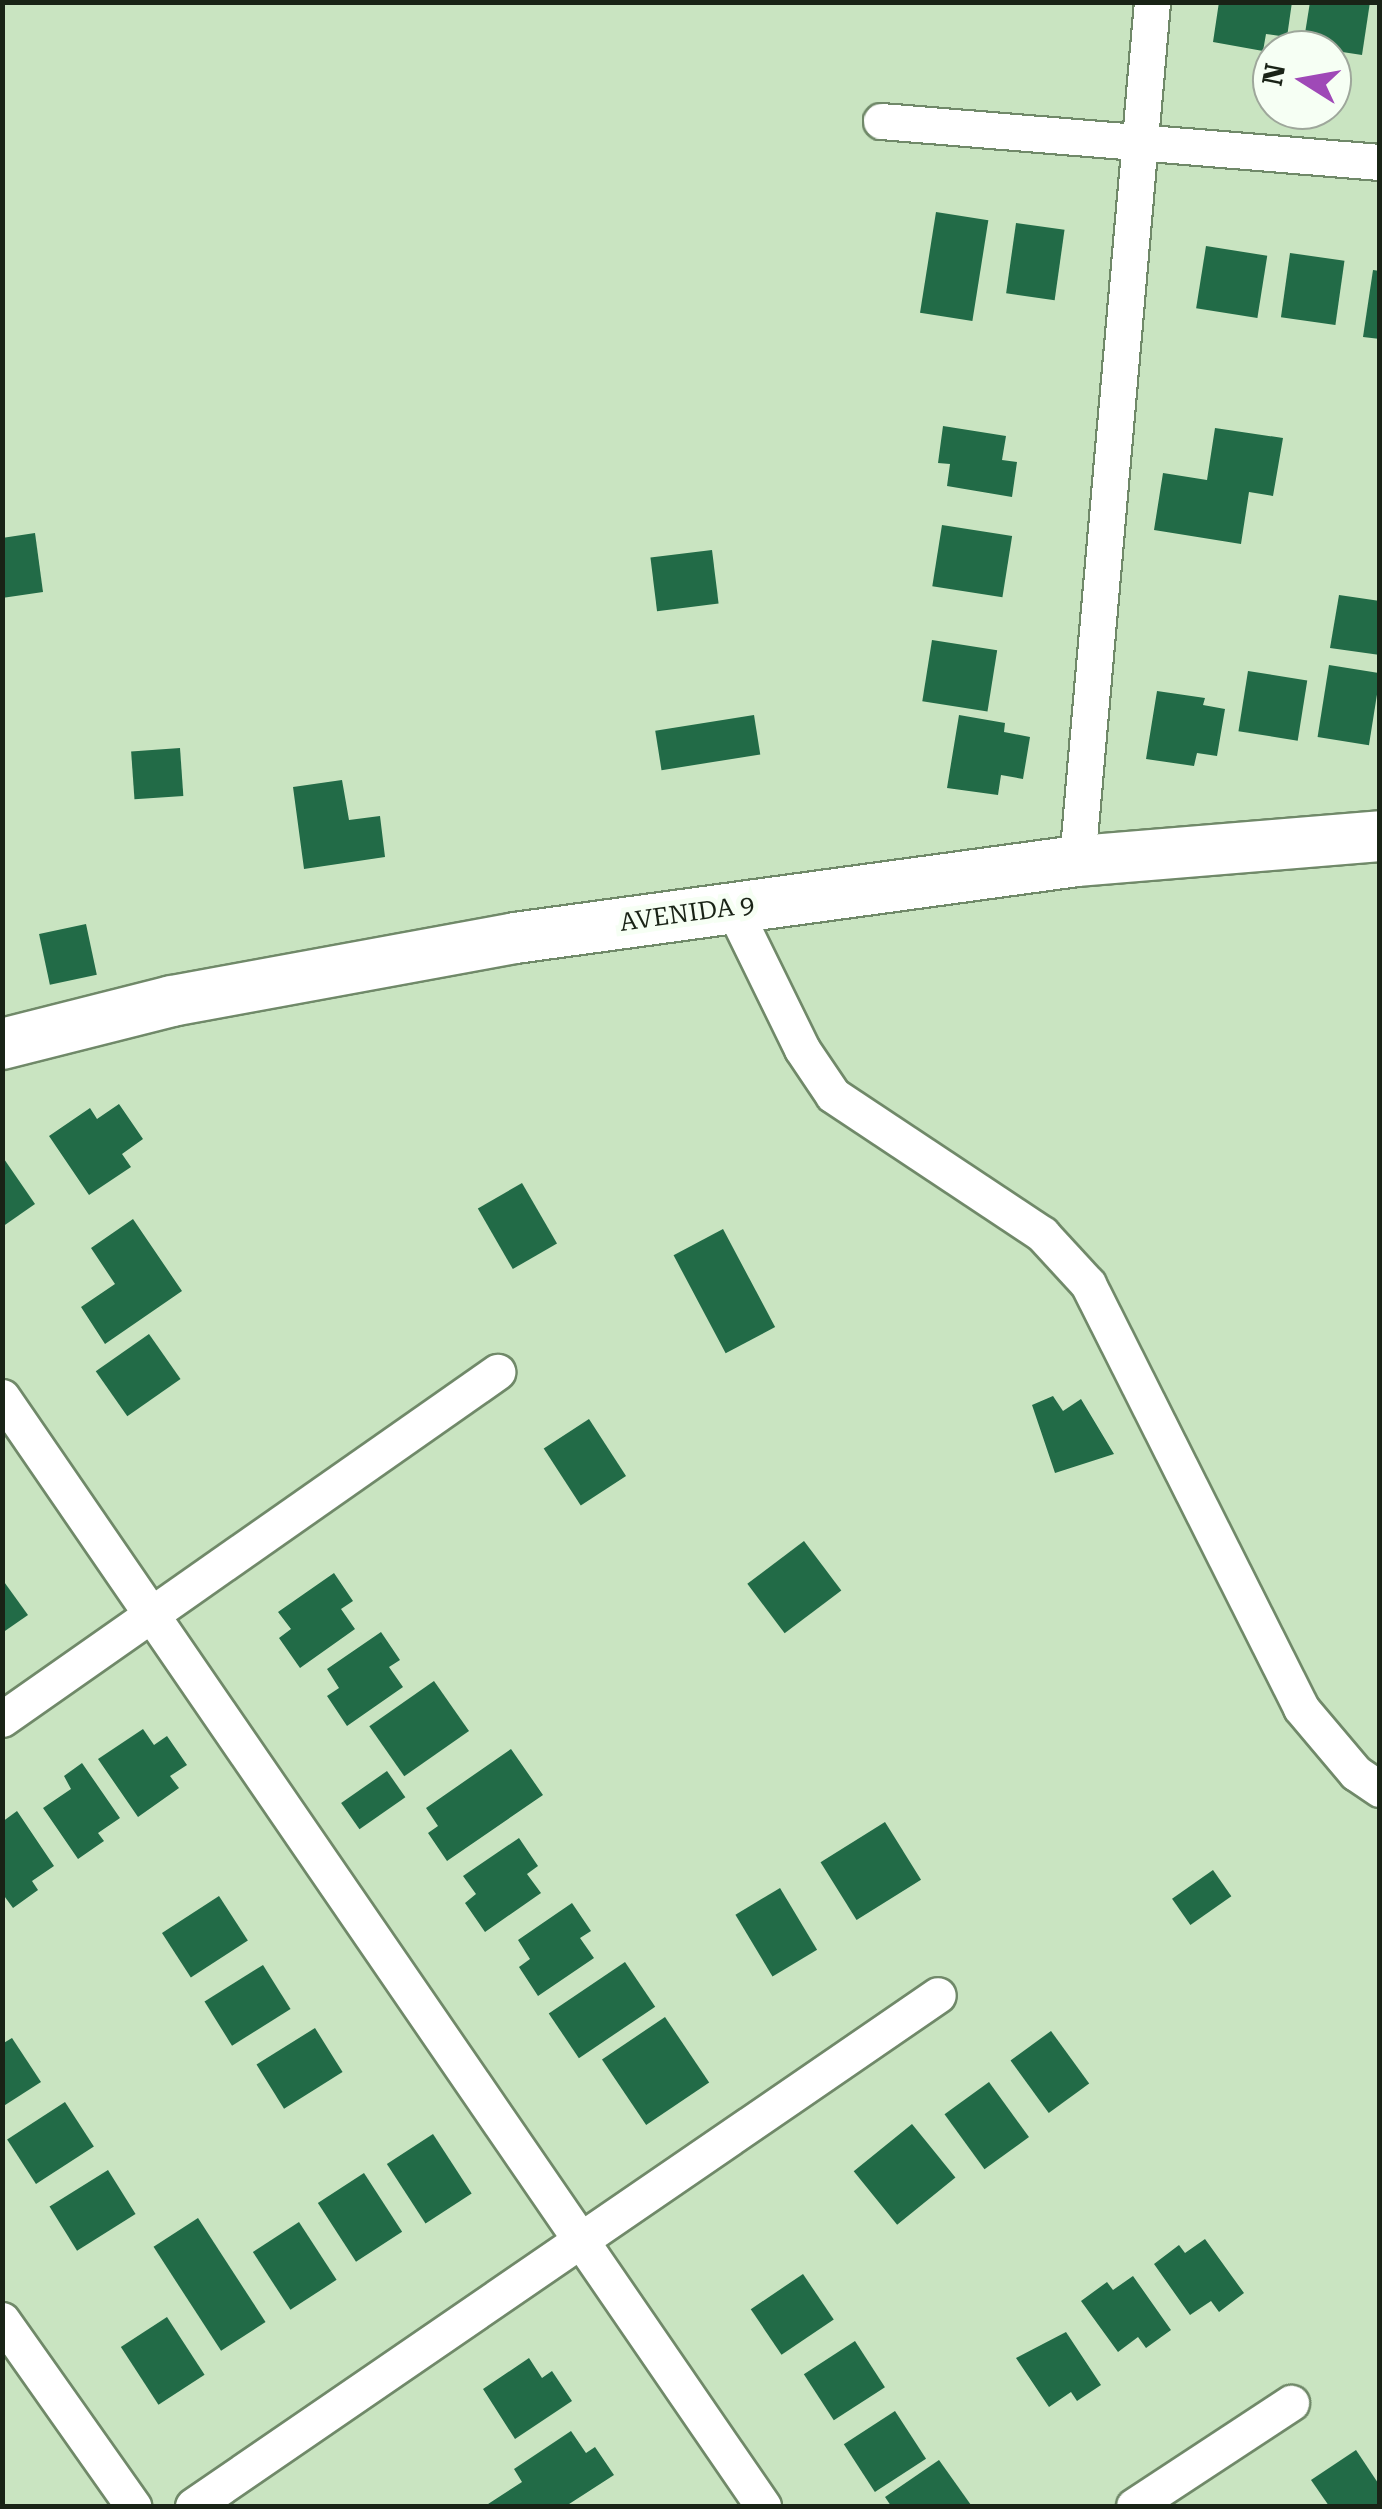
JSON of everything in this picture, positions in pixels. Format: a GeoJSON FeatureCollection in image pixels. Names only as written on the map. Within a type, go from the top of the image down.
{"type":"FeatureCollection","features":[{"type":"Feature","properties":{"kind":"main road","name":"AVENIDA 9"},"geometry":{"type":"LineString","coordinates":[[2,1044],[267,984],[515,938],[1077,861],[1380,836]]}},
{"type":"Feature","properties":{"kind":"street"},"geometry":{"type":"LineString","coordinates":[[1077,861],[1152,2]]}},
{"type":"Feature","properties":{"kind":"street"},"geometry":{"type":"LineString","coordinates":[[880,121],[1138,139],[1380,162]]}},
{"type":"Feature","properties":{"kind":"street"},"geometry":{"type":"LineString","coordinates":[[733,908],[802,1049],[833,1094],[1042,1234],[1088,1284],[1301,1708],[1356,1774],[1380,1789]]}},
{"type":"Feature","properties":{"kind":"street"},"geometry":{"type":"LineString","coordinates":[[2,1719],[496,1372]]}},
{"type":"Feature","properties":{"kind":"street"},"geometry":{"type":"LineString","coordinates":[[2,1397],[149,1618],[583,2239],[763,2506]]}},
{"type":"Feature","properties":{"kind":"street"},"geometry":{"type":"LineString","coordinates":[[193,2506],[938,1996]]}},
{"type":"Feature","properties":{"kind":"street"},"geometry":{"type":"LineString","coordinates":[[2,2320],[133,2506]]}},
{"type":"Feature","properties":{"kind":"street"},"geometry":{"type":"LineString","coordinates":[[1134,2506],[1291,2403]]}},
{"type":"Feature","properties":{"kind":"building"},"geometry":{"type":"Polygon","coordinates":[[[1219,2],[1292,2],[1288,30],[1252,30],[1252,49],[1213,42],[1219,2]]]}},
{"type":"Feature","properties":{"kind":"building"},"geometry":{"type":"Polygon","coordinates":[[[1310,2],[1370,2],[1362,55],[1352,53],[1352,30],[1306,30],[1310,2]]]}},
{"type":"Feature","properties":{"kind":"building"},"geometry":{"type":"Polygon","coordinates":[[[936,212],[988,220],[972,321],[920,313],[936,212]]]}},
{"type":"Feature","properties":{"kind":"building"},"geometry":{"type":"Polygon","coordinates":[[[1016,223],[1065,230],[1055,300],[1006,293],[1016,223]]]}},
{"type":"Feature","properties":{"kind":"building"},"geometry":{"type":"Polygon","coordinates":[[[1206,246],[1267,256],[1257,318],[1196,308],[1206,246]]]}},
{"type":"Feature","properties":{"kind":"building"},"geometry":{"type":"Polygon","coordinates":[[[1290,253],[1344,261],[1335,325],[1281,317],[1290,253]]]}},
{"type":"Feature","properties":{"kind":"building"},"geometry":{"type":"Polygon","coordinates":[[[1373,270],[1380,271],[1380,339],[1363,337],[1373,270]]]}},
{"type":"Feature","properties":{"kind":"building"},"geometry":{"type":"Polygon","coordinates":[[[943,426],[1006,436],[1002,460],[1017,462],[1012,497],[947,486],[950,464],[938,463],[943,426]]]}},
{"type":"Feature","properties":{"kind":"building"},"geometry":{"type":"Polygon","coordinates":[[[1215,428],[1283,438],[1273,496],[1249,492],[1241,544],[1154,530],[1163,473],[1207,480],[1215,428]]]}},
{"type":"Feature","properties":{"kind":"building"},"geometry":{"type":"Polygon","coordinates":[[[942,525],[1012,536],[1002,597],[932,586],[942,525]]]}},
{"type":"Feature","properties":{"kind":"building"},"geometry":{"type":"Polygon","coordinates":[[[35,533],[43,592],[2,598],[2,538],[35,533]]]}},
{"type":"Feature","properties":{"kind":"building"},"geometry":{"type":"Polygon","coordinates":[[[712,550],[719,604],[657,611],[650,558],[712,550]]]}},
{"type":"Feature","properties":{"kind":"building"},"geometry":{"type":"Polygon","coordinates":[[[1339,595],[1380,601],[1380,655],[1330,648],[1339,595]]]}},
{"type":"Feature","properties":{"kind":"building"},"geometry":{"type":"Polygon","coordinates":[[[932,640],[997,650],[987,712],[922,701],[932,640]]]}},
{"type":"Feature","properties":{"kind":"building"},"geometry":{"type":"Polygon","coordinates":[[[1329,665],[1380,673],[1369,745],[1318,737],[1329,665]]]}},
{"type":"Feature","properties":{"kind":"building"},"geometry":{"type":"Polygon","coordinates":[[[1248,671],[1307,680],[1298,741],[1238,731],[1248,671]]]}},
{"type":"Feature","properties":{"kind":"building"},"geometry":{"type":"Polygon","coordinates":[[[1157,691],[1205,698],[1203,705],[1225,709],[1217,756],[1197,753],[1194,766],[1146,759],[1157,691]]]}},
{"type":"Feature","properties":{"kind":"building"},"geometry":{"type":"Polygon","coordinates":[[[754,715],[760,755],[661,770],[655,731],[754,715]]]}},
{"type":"Feature","properties":{"kind":"building"},"geometry":{"type":"Polygon","coordinates":[[[959,715],[1005,723],[1004,732],[1030,737],[1023,779],[1001,775],[998,795],[947,788],[959,715]]]}},
{"type":"Feature","properties":{"kind":"building"},"geometry":{"type":"Polygon","coordinates":[[[180,748],[183,796],[134,799],[131,751],[180,748]]]}},
{"type":"Feature","properties":{"kind":"building"},"geometry":{"type":"Polygon","coordinates":[[[342,780],[349,820],[380,816],[385,857],[304,869],[293,787],[342,780]]]}},
{"type":"Feature","properties":{"kind":"building"},"geometry":{"type":"Polygon","coordinates":[[[86,924],[97,975],[50,985],[39,934],[86,924]]]}},
{"type":"Feature","properties":{"kind":"building"},"geometry":{"type":"Polygon","coordinates":[[[119,1104],[143,1139],[122,1154],[131,1167],[89,1195],[49,1136],[90,1108],[97,1119],[119,1104]]]}},
{"type":"Feature","properties":{"kind":"building"},"geometry":{"type":"Polygon","coordinates":[[[2,1156],[35,1204],[2,1227],[2,1156]]]}},
{"type":"Feature","properties":{"kind":"building"},"geometry":{"type":"Polygon","coordinates":[[[522,1183],[557,1244],[513,1269],[478,1208],[522,1183]]]}},
{"type":"Feature","properties":{"kind":"building"},"geometry":{"type":"Polygon","coordinates":[[[133,1219],[182,1291],[105,1344],[81,1307],[115,1284],[91,1248],[133,1219]]]}},
{"type":"Feature","properties":{"kind":"building"},"geometry":{"type":"Polygon","coordinates":[[[723,1229],[775,1327],[726,1353],[674,1255],[723,1229]]]}},
{"type":"Feature","properties":{"kind":"building"},"geometry":{"type":"Polygon","coordinates":[[[149,1334],[181,1379],[127,1416],[96,1371],[149,1334]]]}},
{"type":"Feature","properties":{"kind":"building"},"geometry":{"type":"Polygon","coordinates":[[[1053,1396],[1063,1411],[1081,1399],[1114,1454],[1055,1473],[1032,1405],[1053,1396]]]}},
{"type":"Feature","properties":{"kind":"building"},"geometry":{"type":"Polygon","coordinates":[[[589,1419],[626,1476],[581,1505],[544,1448],[589,1419]]]}},
{"type":"Feature","properties":{"kind":"building"},"geometry":{"type":"Polygon","coordinates":[[[804,1541],[841,1591],[785,1633],[747,1584],[804,1541]]]}},
{"type":"Feature","properties":{"kind":"building"},"geometry":{"type":"Polygon","coordinates":[[[334,1573],[353,1601],[341,1609],[355,1629],[300,1668],[279,1638],[291,1629],[278,1612],[334,1573]]]}},
{"type":"Feature","properties":{"kind":"building"},"geometry":{"type":"Polygon","coordinates":[[[2,1579],[28,1615],[2,1633],[2,1579]]]}},
{"type":"Feature","properties":{"kind":"building"},"geometry":{"type":"Polygon","coordinates":[[[381,1632],[400,1660],[389,1667],[403,1687],[347,1726],[327,1696],[339,1688],[327,1669],[381,1632]]]}},
{"type":"Feature","properties":{"kind":"building"},"geometry":{"type":"Polygon","coordinates":[[[434,1681],[469,1731],[404,1776],[369,1726],[434,1681]]]}},
{"type":"Feature","properties":{"kind":"building"},"geometry":{"type":"Polygon","coordinates":[[[143,1729],[154,1745],[167,1736],[187,1765],[170,1776],[179,1788],[138,1817],[98,1759],[143,1729]]]}},
{"type":"Feature","properties":{"kind":"building"},"geometry":{"type":"Polygon","coordinates":[[[511,1749],[543,1795],[447,1861],[428,1833],[438,1826],[426,1808],[511,1749]]]}},
{"type":"Feature","properties":{"kind":"building"},"geometry":{"type":"Polygon","coordinates":[[[82,1763],[120,1818],[98,1833],[104,1841],[78,1859],[43,1808],[71,1789],[64,1776],[82,1763]]]}},
{"type":"Feature","properties":{"kind":"building"},"geometry":{"type":"Polygon","coordinates":[[[387,1771],[405,1797],[359,1829],[341,1803],[387,1771]]]}},
{"type":"Feature","properties":{"kind":"building"},"geometry":{"type":"Polygon","coordinates":[[[17,1811],[54,1866],[32,1881],[38,1890],[13,1908],[2,1893],[2,1822],[17,1811]]]}},
{"type":"Feature","properties":{"kind":"building"},"geometry":{"type":"Polygon","coordinates":[[[885,1822],[921,1880],[857,1920],[821,1862],[885,1822]]]}},
{"type":"Feature","properties":{"kind":"building"},"geometry":{"type":"Polygon","coordinates":[[[519,1838],[538,1866],[527,1874],[541,1893],[485,1932],[465,1903],[476,1894],[463,1876],[519,1838]]]}},
{"type":"Feature","properties":{"kind":"building"},"geometry":{"type":"Polygon","coordinates":[[[1213,1870],[1231,1896],[1190,1925],[1172,1899],[1213,1870]]]}},
{"type":"Feature","properties":{"kind":"building"},"geometry":{"type":"Polygon","coordinates":[[[780,1888],[817,1950],[773,1976],[735,1915],[780,1888]]]}},
{"type":"Feature","properties":{"kind":"building"},"geometry":{"type":"Polygon","coordinates":[[[219,1896],[248,1940],[191,1977],[162,1933],[219,1896]]]}},
{"type":"Feature","properties":{"kind":"building"},"geometry":{"type":"Polygon","coordinates":[[[572,1903],[591,1931],[580,1938],[594,1958],[538,1996],[519,1967],[530,1959],[518,1940],[572,1903]]]}},
{"type":"Feature","properties":{"kind":"building"},"geometry":{"type":"Polygon","coordinates":[[[625,1962],[655,2007],[579,2058],[549,2013],[625,1962]]]}},
{"type":"Feature","properties":{"kind":"building"},"geometry":{"type":"Polygon","coordinates":[[[263,1965],[291,2009],[232,2046],[204,2002],[263,1965]]]}},
{"type":"Feature","properties":{"kind":"building"},"geometry":{"type":"Polygon","coordinates":[[[665,2017],[709,2082],[646,2125],[602,2059],[665,2017]]]}},
{"type":"Feature","properties":{"kind":"building"},"geometry":{"type":"Polygon","coordinates":[[[315,2028],[343,2072],[284,2109],[256,2065],[315,2028]]]}},
{"type":"Feature","properties":{"kind":"building"},"geometry":{"type":"Polygon","coordinates":[[[1051,2031],[1089,2084],[1049,2113],[1011,2060],[1051,2031]]]}},
{"type":"Feature","properties":{"kind":"building"},"geometry":{"type":"Polygon","coordinates":[[[12,2038],[41,2082],[2,2107],[2,2044],[12,2038]]]}},
{"type":"Feature","properties":{"kind":"building"},"geometry":{"type":"Polygon","coordinates":[[[989,2082],[1029,2137],[984,2169],[945,2114],[989,2082]]]}},
{"type":"Feature","properties":{"kind":"building"},"geometry":{"type":"Polygon","coordinates":[[[65,2102],[94,2146],[36,2184],[7,2140],[65,2102]]]}},
{"type":"Feature","properties":{"kind":"building"},"geometry":{"type":"Polygon","coordinates":[[[912,2124],[955,2178],[897,2225],[854,2171],[912,2124]]]}},
{"type":"Feature","properties":{"kind":"building"},"geometry":{"type":"Polygon","coordinates":[[[433,2134],[472,2194],[426,2224],[387,2164],[433,2134]]]}},
{"type":"Feature","properties":{"kind":"building"},"geometry":{"type":"Polygon","coordinates":[[[108,2170],[136,2214],[77,2251],[49,2207],[108,2170]]]}},
{"type":"Feature","properties":{"kind":"building"},"geometry":{"type":"Polygon","coordinates":[[[364,2173],[402,2232],[356,2262],[318,2203],[364,2173]]]}},
{"type":"Feature","properties":{"kind":"building"},"geometry":{"type":"Polygon","coordinates":[[[198,2218],[266,2322],[221,2351],[154,2247],[198,2218]]]}},
{"type":"Feature","properties":{"kind":"building"},"geometry":{"type":"Polygon","coordinates":[[[299,2222],[337,2280],[290,2310],[253,2252],[299,2222]]]}},
{"type":"Feature","properties":{"kind":"building"},"geometry":{"type":"Polygon","coordinates":[[[1205,2239],[1244,2293],[1219,2312],[1211,2301],[1190,2315],[1154,2264],[1179,2245],[1185,2253],[1205,2239]]]}},
{"type":"Feature","properties":{"kind":"building"},"geometry":{"type":"Polygon","coordinates":[[[803,2274],[834,2320],[782,2355],[751,2309],[803,2274]]]}},
{"type":"Feature","properties":{"kind":"building"},"geometry":{"type":"Polygon","coordinates":[[[1133,2276],[1171,2330],[1146,2348],[1138,2337],[1118,2352],[1081,2301],[1107,2282],[1113,2290],[1133,2276]]]}},
{"type":"Feature","properties":{"kind":"building"},"geometry":{"type":"Polygon","coordinates":[[[167,2317],[205,2375],[158,2405],[121,2347],[167,2317]]]}},
{"type":"Feature","properties":{"kind":"building"},"geometry":{"type":"Polygon","coordinates":[[[1066,2332],[1101,2385],[1077,2401],[1071,2392],[1049,2407],[1016,2358],[1066,2332]]]}},
{"type":"Feature","properties":{"kind":"building"},"geometry":{"type":"Polygon","coordinates":[[[855,2341],[885,2387],[834,2420],[804,2374],[855,2341]]]}},
{"type":"Feature","properties":{"kind":"building"},"geometry":{"type":"Polygon","coordinates":[[[529,2358],[542,2378],[552,2371],[572,2401],[515,2439],[483,2389],[529,2358]]]}},
{"type":"Feature","properties":{"kind":"building"},"geometry":{"type":"Polygon","coordinates":[[[895,2411],[926,2459],[875,2492],[844,2444],[895,2411]]]}},
{"type":"Feature","properties":{"kind":"building"},"geometry":{"type":"Polygon","coordinates":[[[571,2431],[586,2453],[595,2447],[614,2475],[566,2506],[485,2506],[522,2482],[514,2469],[571,2431]]]}},
{"type":"Feature","properties":{"kind":"building"},"geometry":{"type":"Polygon","coordinates":[[[1356,2450],[1380,2486],[1380,2506],[1329,2506],[1311,2480],[1356,2450]]]}},
{"type":"Feature","properties":{"kind":"building"},"geometry":{"type":"Polygon","coordinates":[[[939,2460],[971,2505],[891,2506],[885,2497],[939,2460]]]}}]}
